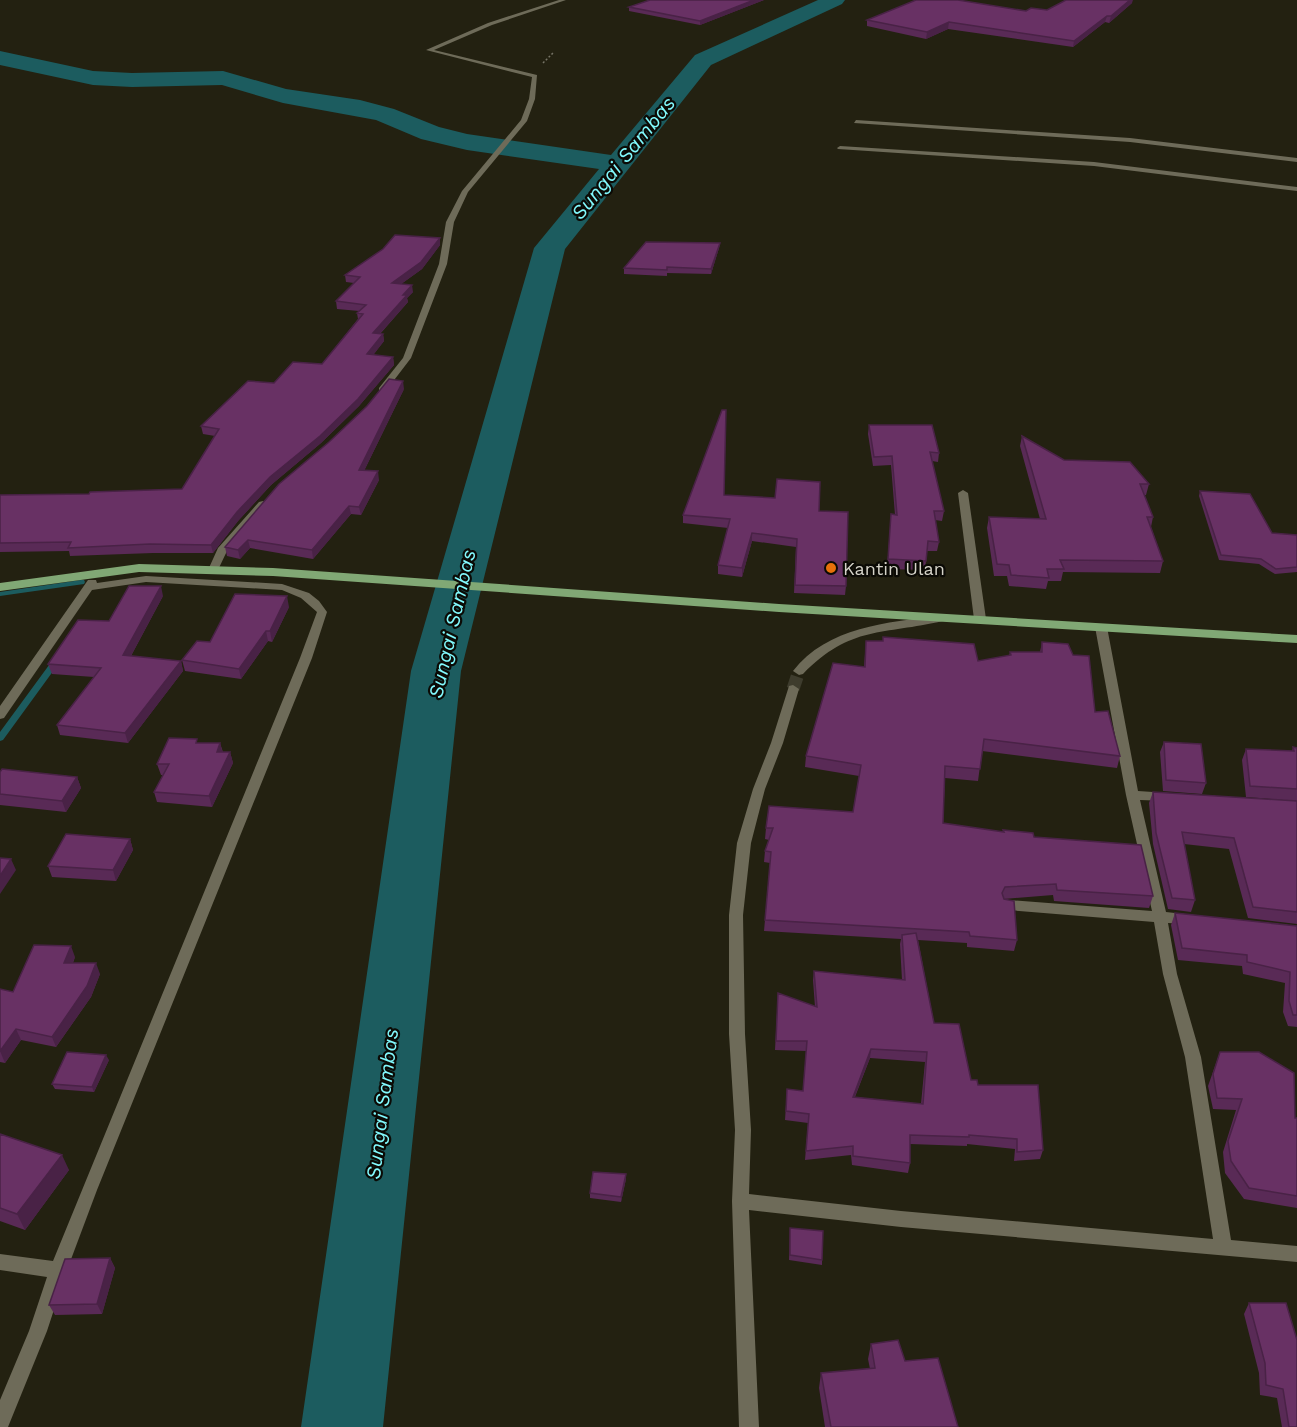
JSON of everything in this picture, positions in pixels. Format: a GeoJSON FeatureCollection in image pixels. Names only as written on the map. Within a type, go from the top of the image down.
{"type":"FeatureCollection","features":[{"type":"Feature","properties":{"kind":"main road"},"geometry":{"type":"LineString","coordinates":[[0,587],[139,568],[273,572],[546,589],[779,608],[1297,639]]}},
{"type":"Feature","properties":{"kind":"street"},"geometry":{"type":"LineString","coordinates":[[374,399],[407,358],[443,264],[450,222],[461,199],[472,182],[514,135],[528,114],[534,76],[429,50],[490,24],[564,0]]}},
{"type":"Feature","properties":{"kind":"street"},"geometry":{"type":"LineString","coordinates":[[856,122],[1130,140],[1297,160]]}},
{"type":"Feature","properties":{"kind":"street"},"geometry":{"type":"LineString","coordinates":[[840,148],[1094,164],[1297,189]]}},
{"type":"Feature","properties":{"kind":"street"},"geometry":{"type":"LineString","coordinates":[[963,493],[980,619]]}},
{"type":"Feature","properties":{"kind":"street"},"geometry":{"type":"LineString","coordinates":[[213,570],[222,549],[270,496]]}},
{"type":"Feature","properties":{"kind":"street"},"geometry":{"type":"LineString","coordinates":[[0,715],[97,573]]}},
{"type":"Feature","properties":{"kind":"street"},"geometry":{"type":"LineString","coordinates":[[0,1423],[38,1331],[58,1270],[306,658],[322,612],[315,602],[282,586],[146,579],[88,587]]}},
{"type":"Feature","properties":{"kind":"street"},"geometry":{"type":"LineString","coordinates":[[799,671],[819,652],[849,637],[894,625],[950,617]]}},
{"type":"Feature","properties":{"kind":"street"},"geometry":{"type":"LineString","coordinates":[[1101,627],[1132,795],[1160,916],[1170,974],[1192,1057],[1223,1246]]}},
{"type":"Feature","properties":{"kind":"street"},"geometry":{"type":"LineString","coordinates":[[749,1427],[740,1201],[743,1130],[737,1034],[736,915],[744,843],[759,789],[777,743],[793,689]]}},
{"type":"Feature","properties":{"kind":"street"},"geometry":{"type":"LineString","coordinates":[[1132,795],[1177,798]]}},
{"type":"Feature","properties":{"kind":"street"},"geometry":{"type":"LineString","coordinates":[[1008,905],[1206,921]]}},
{"type":"Feature","properties":{"kind":"street"},"geometry":{"type":"LineString","coordinates":[[740,1201],[901,1219],[1297,1254]]}},
{"type":"Feature","properties":{"kind":"street"},"geometry":{"type":"LineString","coordinates":[[0,1262],[58,1270]]}},
{"type":"Feature","properties":{"kind":"building"},"geometry":{"type":"Polygon","coordinates":[[[650,0],[754,0],[700,21],[629,7],[650,0]]]}},
{"type":"Feature","properties":{"kind":"building"},"geometry":{"type":"Polygon","coordinates":[[[916,0],[958,0],[1026,11],[1031,8],[1047,10],[1066,0],[1130,0],[1074,41],[949,22],[927,32],[867,20],[916,0]]]}},
{"type":"Feature","properties":{"kind":"building"},"geometry":{"type":"Polygon","coordinates":[[[395,235],[440,238],[421,262],[392,283],[412,285],[403,295],[407,295],[373,333],[383,334],[367,354],[393,357],[358,399],[320,436],[270,477],[237,512],[211,545],[150,544],[68,548],[71,542],[0,543],[0,495],[89,494],[90,492],[182,489],[219,429],[201,426],[248,381],[274,383],[293,362],[322,364],[363,314],[357,313],[366,305],[336,301],[360,277],[345,275],[383,249],[395,235]]]}},
{"type":"Feature","properties":{"kind":"building"},"geometry":{"type":"Polygon","coordinates":[[[646,242],[720,243],[711,269],[624,268],[646,242]]]}},
{"type":"Feature","properties":{"kind":"building"},"geometry":{"type":"Polygon","coordinates":[[[389,379],[403,381],[359,470],[378,471],[359,507],[349,506],[312,550],[248,540],[238,550],[225,547],[279,484],[367,406],[389,379]]]}},
{"type":"Feature","properties":{"kind":"building"},"geometry":{"type":"Polygon","coordinates":[[[722,410],[726,410],[724,495],[775,498],[777,479],[820,482],[819,511],[848,512],[846,586],[795,585],[797,539],[752,533],[742,568],[718,565],[730,519],[683,515],[722,410]]]}},
{"type":"Feature","properties":{"kind":"building"},"geometry":{"type":"Polygon","coordinates":[[[869,425],[932,425],[939,453],[930,452],[944,511],[934,511],[939,542],[928,541],[926,561],[888,559],[891,514],[897,515],[892,456],[874,457],[869,425]]]}},
{"type":"Feature","properties":{"kind":"building"},"geometry":{"type":"Polygon","coordinates":[[[1022,436],[1064,460],[1130,462],[1149,484],[1140,484],[1153,517],[1147,517],[1163,561],[1060,560],[1064,569],[1047,569],[1049,578],[1011,575],[1009,565],[997,564],[989,517],[1046,519],[1022,436]]]}},
{"type":"Feature","properties":{"kind":"building"},"geometry":{"type":"Polygon","coordinates":[[[1200,491],[1250,494],[1272,533],[1297,535],[1297,567],[1276,569],[1261,559],[1221,555],[1200,491]]]}},
{"type":"Feature","properties":{"kind":"building"},"geometry":{"type":"Polygon","coordinates":[[[129,586],[161,586],[123,655],[181,661],[125,733],[57,725],[101,668],[48,664],[78,620],[109,621],[129,586]]]}},
{"type":"Feature","properties":{"kind":"building"},"geometry":{"type":"Polygon","coordinates":[[[235,594],[287,596],[270,631],[266,631],[239,669],[182,660],[197,641],[210,642],[235,594]]]}},
{"type":"Feature","properties":{"kind":"building"},"geometry":{"type":"Polygon","coordinates":[[[883,637],[974,644],[978,661],[1011,655],[1010,652],[1042,652],[1042,642],[1068,644],[1073,655],[1089,656],[1095,712],[1108,711],[1120,756],[984,739],[980,769],[945,766],[943,823],[1004,832],[1003,830],[1033,833],[1034,837],[1141,845],[1153,896],[1057,890],[1056,884],[1005,887],[1002,893],[1004,899],[1014,901],[1017,940],[970,936],[969,932],[765,920],[771,852],[765,851],[773,828],[766,828],[769,806],[853,812],[861,765],[806,756],[833,663],[865,667],[866,641],[883,641],[883,637]]]}},
{"type":"Feature","properties":{"kind":"building"},"geometry":{"type":"Polygon","coordinates":[[[169,738],[197,739],[196,743],[220,743],[217,752],[230,752],[209,796],[154,792],[169,764],[157,764],[169,738]]]}},
{"type":"Feature","properties":{"kind":"building"},"geometry":{"type":"Polygon","coordinates":[[[1164,742],[1201,744],[1206,783],[1166,780],[1164,742]]]}},
{"type":"Feature","properties":{"kind":"building"},"geometry":{"type":"Polygon","coordinates":[[[1293,747],[1297,748],[1297,789],[1250,786],[1246,749],[1294,751],[1293,747]]]}},
{"type":"Feature","properties":{"kind":"building"},"geometry":{"type":"Polygon","coordinates":[[[2,769],[77,777],[62,801],[0,794],[2,769]]]}},
{"type":"Feature","properties":{"kind":"building"},"geometry":{"type":"Polygon","coordinates":[[[1153,792],[1297,801],[1297,912],[1253,907],[1234,838],[1182,832],[1195,900],[1172,898],[1156,833],[1153,792]]]}},
{"type":"Feature","properties":{"kind":"building"},"geometry":{"type":"Polygon","coordinates":[[[66,834],[130,839],[113,870],[48,866],[66,834]]]}},
{"type":"Feature","properties":{"kind":"building"},"geometry":{"type":"Polygon","coordinates":[[[0,858],[11,859],[0,876],[0,858]]]}},
{"type":"Feature","properties":{"kind":"building"},"geometry":{"type":"Polygon","coordinates":[[[1175,913],[1297,926],[1297,1015],[1293,1015],[1289,1001],[1290,972],[1247,962],[1247,955],[1182,948],[1175,913]]]}},
{"type":"Feature","properties":{"kind":"building"},"geometry":{"type":"Polygon","coordinates":[[[916,933],[934,1023],[959,1024],[971,1080],[977,1080],[978,1085],[1038,1085],[1043,1150],[1017,1152],[1017,1139],[969,1135],[969,1137],[910,1135],[910,1163],[853,1156],[853,1146],[806,1151],[809,1114],[786,1111],[787,1089],[803,1091],[807,1041],[776,1041],[778,993],[817,1007],[814,971],[905,980],[902,935],[916,933]],[[871,1049],[853,1097],[923,1104],[927,1052],[871,1049]]]}},
{"type":"Feature","properties":{"kind":"building"},"geometry":{"type":"Polygon","coordinates":[[[34,945],[71,946],[64,963],[96,963],[87,986],[52,1037],[16,1029],[0,1051],[0,989],[13,992],[34,945]]]}},
{"type":"Feature","properties":{"kind":"building"},"geometry":{"type":"Polygon","coordinates":[[[67,1052],[106,1055],[92,1087],[52,1084],[67,1052]]]}},
{"type":"Feature","properties":{"kind":"building"},"geometry":{"type":"Polygon","coordinates":[[[1220,1052],[1259,1052],[1294,1073],[1295,1118],[1297,1118],[1297,1196],[1249,1188],[1231,1161],[1228,1141],[1242,1099],[1217,1098],[1213,1074],[1220,1052]]]}},
{"type":"Feature","properties":{"kind":"building"},"geometry":{"type":"Polygon","coordinates":[[[0,1134],[62,1155],[17,1214],[0,1208],[0,1134]]]}},
{"type":"Feature","properties":{"kind":"building"},"geometry":{"type":"Polygon","coordinates":[[[593,1172],[626,1174],[621,1197],[590,1193],[593,1172]]]}},
{"type":"Feature","properties":{"kind":"building"},"geometry":{"type":"Polygon","coordinates":[[[790,1228],[823,1231],[822,1260],[790,1255],[790,1228]]]}},
{"type":"Feature","properties":{"kind":"building"},"geometry":{"type":"Polygon","coordinates":[[[110,1258],[97,1304],[49,1305],[65,1259],[110,1258]]]}},
{"type":"Feature","properties":{"kind":"building"},"geometry":{"type":"Polygon","coordinates":[[[1249,1303],[1286,1303],[1297,1340],[1297,1427],[1289,1427],[1283,1389],[1266,1385],[1265,1363],[1249,1303]]]}},
{"type":"Feature","properties":{"kind":"building"},"geometry":{"type":"Polygon","coordinates":[[[898,1340],[905,1361],[938,1358],[958,1427],[831,1427],[821,1373],[875,1368],[871,1344],[898,1340]]]}},
{"type":"Feature","properties":{"kind":"waterway","name":"Sungai Sambas"},"geometry":{"type":"LineString","coordinates":[[618,164],[703,60],[835,0]]}},
{"type":"Feature","properties":{"kind":"waterway"},"geometry":{"type":"LineString","coordinates":[[0,58],[93,78],[132,80],[223,78],[283,96],[385,114],[430,133],[467,142],[618,164]]}},
{"type":"Feature","properties":{"kind":"waterway","name":"Sungai Sambas"},"geometry":{"type":"LineString","coordinates":[[342,1427],[436,671],[550,248],[618,164]]}},
{"type":"Feature","properties":{"kind":"waterway"},"geometry":{"type":"LineString","coordinates":[[0,594],[81,582]]}},
{"type":"Feature","properties":{"kind":"waterway"},"geometry":{"type":"LineString","coordinates":[[0,738],[55,663]]}},
{"type":"Feature","properties":{"kind":"tunnel"},"geometry":{"type":"LineString","coordinates":[[793,689],[799,671]]}},
{"type":"Feature","properties":{"kind":"place","name":"Kantin Ulan"},"geometry":{"type":"Point","coordinates":[831,568]}}]}
